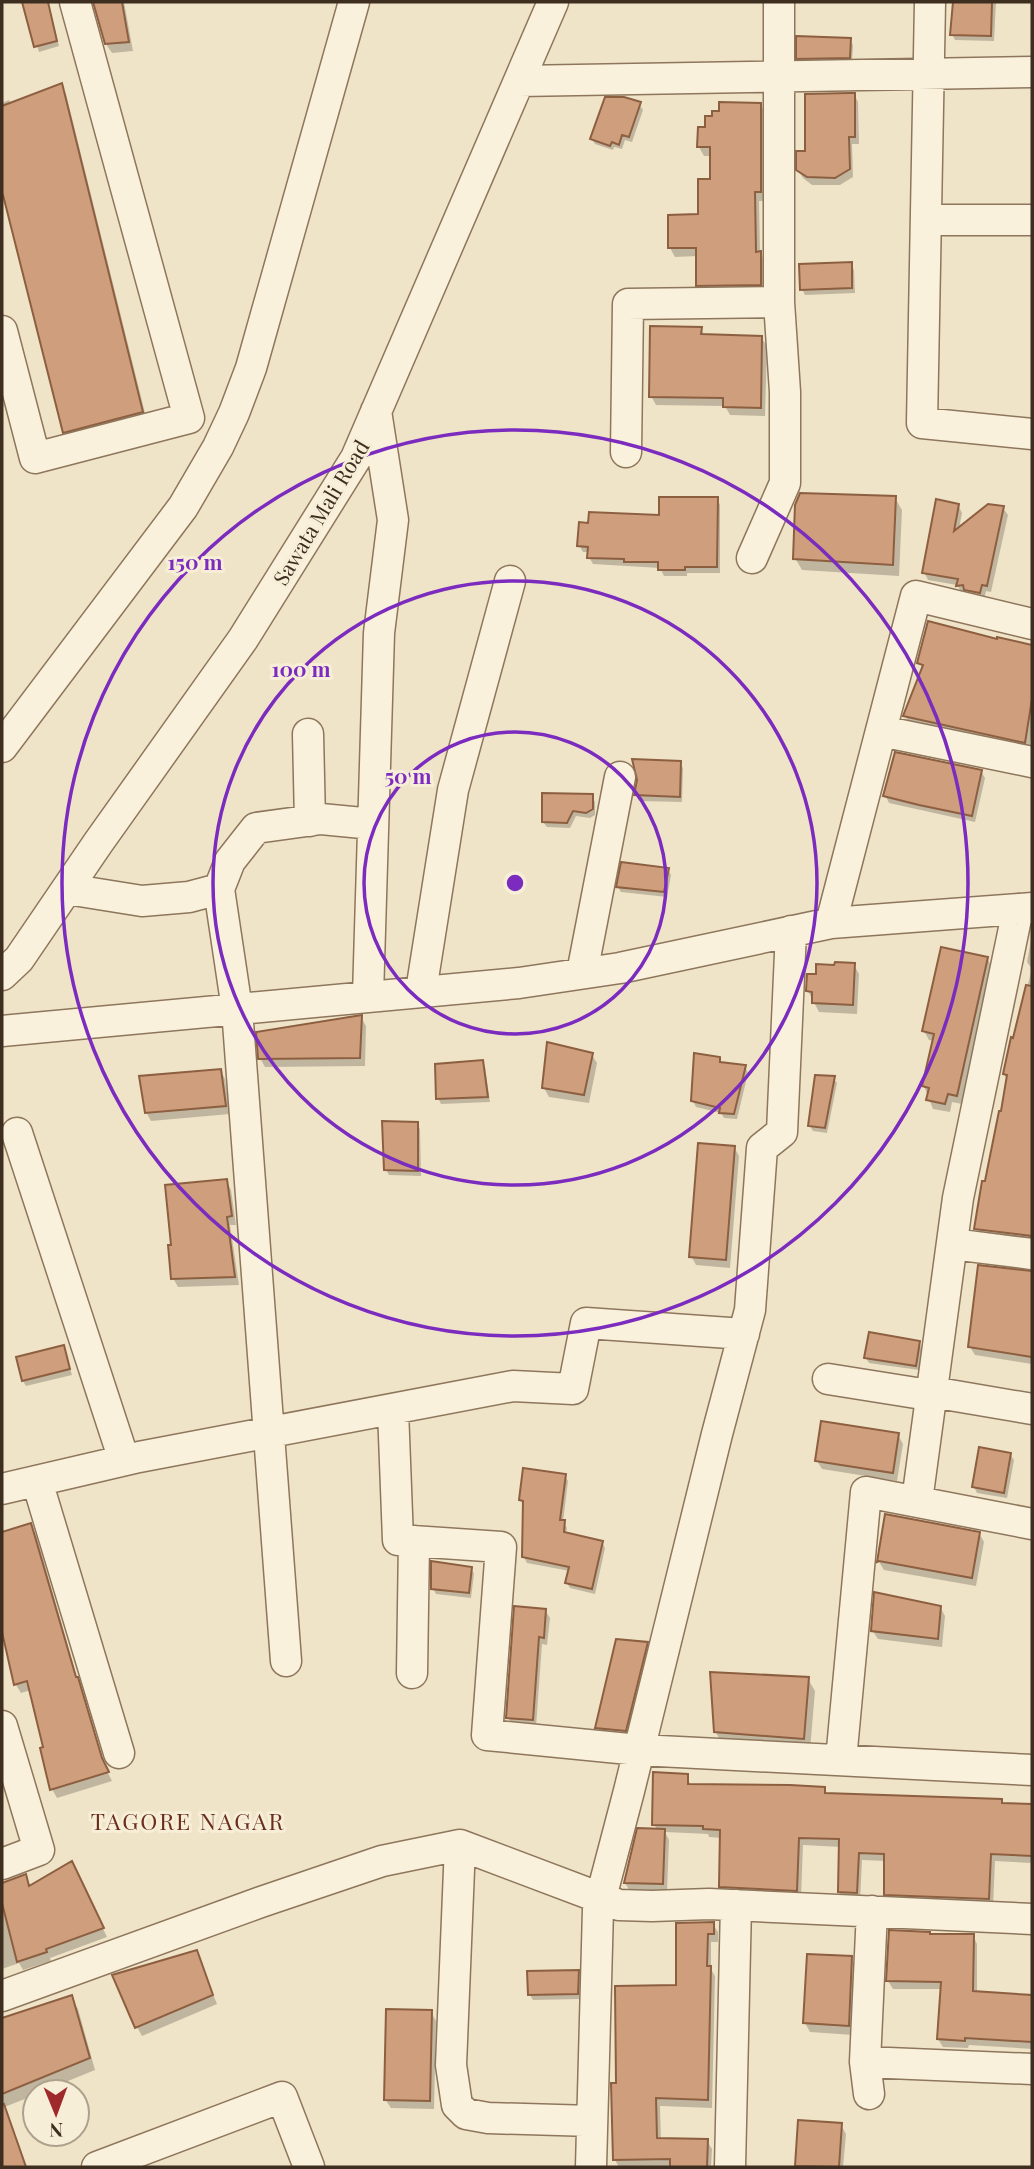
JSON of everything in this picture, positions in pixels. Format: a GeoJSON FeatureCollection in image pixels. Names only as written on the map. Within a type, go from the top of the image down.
{"type":"FeatureCollection","features":[{"type":"Feature","properties":{"kind":"street"},"geometry":{"type":"LineString","coordinates":[[2,331],[35,458],[189,418],[75,2]]}},
{"type":"Feature","properties":{"kind":"street"},"geometry":{"type":"LineString","coordinates":[[2,747],[183,507],[234,414],[251,368],[354,2]]}},
{"type":"Feature","properties":{"kind":"street","name":"Sawata Mali Road"},"geometry":{"type":"LineString","coordinates":[[2,975],[19,959],[243,639],[356,458],[553,2]]}},
{"type":"Feature","properties":{"kind":"street"},"geometry":{"type":"LineString","coordinates":[[752,558],[785,483],[785,393],[779,302],[779,2]]}},
{"type":"Feature","properties":{"kind":"street"},"geometry":{"type":"LineString","coordinates":[[930,2],[922,424],[1032,434]]}},
{"type":"Feature","properties":{"kind":"street"},"geometry":{"type":"LineString","coordinates":[[519,80],[1032,72]]}},
{"type":"Feature","properties":{"kind":"street"},"geometry":{"type":"LineString","coordinates":[[926,219],[1032,220]]}},
{"type":"Feature","properties":{"kind":"street"},"geometry":{"type":"LineString","coordinates":[[626,452],[628,304],[779,302]]}},
{"type":"Feature","properties":{"kind":"street"},"geometry":{"type":"LineString","coordinates":[[368,996],[379,633],[393,520],[376,410]]}},
{"type":"Feature","properties":{"kind":"street"},"geometry":{"type":"LineString","coordinates":[[421,991],[453,790],[510,581]]}},
{"type":"Feature","properties":{"kind":"street"},"geometry":{"type":"LineString","coordinates":[[831,923],[916,596],[1032,624]]}},
{"type":"Feature","properties":{"kind":"street"},"geometry":{"type":"LineString","coordinates":[[881,732],[1032,762]]}},
{"type":"Feature","properties":{"kind":"street"},"geometry":{"type":"LineString","coordinates":[[308,734],[310,821]]}},
{"type":"Feature","properties":{"kind":"street"},"geometry":{"type":"LineString","coordinates":[[582,973],[620,777]]}},
{"type":"Feature","properties":{"kind":"street"},"geometry":{"type":"LineString","coordinates":[[286,1661],[237,1009],[219,889],[230,861],[256,828],[321,819],[373,824]]}},
{"type":"Feature","properties":{"kind":"street"},"geometry":{"type":"LineString","coordinates":[[67,889],[142,901],[189,897],[219,889]]}},
{"type":"Feature","properties":{"kind":"street"},"geometry":{"type":"LineString","coordinates":[[2,1031],[519,983],[620,968],[831,923],[1025,909],[958,1198],[916,1501]]}},
{"type":"Feature","properties":{"kind":"street"},"geometry":{"type":"LineString","coordinates":[[591,2167],[600,1899],[750,1310],[762,1148],[782,1132],[791,931]]}},
{"type":"Feature","properties":{"kind":"street"},"geometry":{"type":"LineString","coordinates":[[17,1133],[124,1460]]}},
{"type":"Feature","properties":{"kind":"street"},"geometry":{"type":"LineString","coordinates":[[952,1244],[1032,1254]]}},
{"type":"Feature","properties":{"kind":"street"},"geometry":{"type":"LineString","coordinates":[[2,1489],[124,1460],[513,1386],[573,1389],[586,1323],[744,1334]]}},
{"type":"Feature","properties":{"kind":"street"},"geometry":{"type":"LineString","coordinates":[[828,1378],[1032,1409]]}},
{"type":"Feature","properties":{"kind":"street"},"geometry":{"type":"LineString","coordinates":[[393,1410],[398,1540],[501,1547],[487,1735],[639,1749],[1032,1770]]}},
{"type":"Feature","properties":{"kind":"street"},"geometry":{"type":"LineString","coordinates":[[37,1481],[119,1753]]}},
{"type":"Feature","properties":{"kind":"street"},"geometry":{"type":"LineString","coordinates":[[841,1760],[866,1493],[1032,1524]]}},
{"type":"Feature","properties":{"kind":"street"},"geometry":{"type":"LineString","coordinates":[[412,1673],[414,1541]]}},
{"type":"Feature","properties":{"kind":"street"},"geometry":{"type":"LineString","coordinates":[[2,1726],[39,1850],[2,1864]]}},
{"type":"Feature","properties":{"kind":"street"},"geometry":{"type":"LineString","coordinates":[[460,1845],[451,2065],[457,2105],[466,2113],[488,2118],[592,2121]]}},
{"type":"Feature","properties":{"kind":"street"},"geometry":{"type":"LineString","coordinates":[[2,1996],[382,1861],[460,1845],[619,1905],[736,1905],[1032,1919]]}},
{"type":"Feature","properties":{"kind":"street"},"geometry":{"type":"LineString","coordinates":[[730,2167],[736,1905]]}},
{"type":"Feature","properties":{"kind":"street"},"geometry":{"type":"LineString","coordinates":[[869,2095],[865,2062],[873,1911]]}},
{"type":"Feature","properties":{"kind":"street"},"geometry":{"type":"LineString","coordinates":[[865,2062],[1032,2069]]}},
{"type":"Feature","properties":{"kind":"street"},"geometry":{"type":"LineString","coordinates":[[97,2167],[282,2097],[309,2167]]}},
{"type":"Feature","properties":{"kind":"building"},"geometry":{"type":"Polygon","coordinates":[[[22,2],[48,2],[57,41],[34,47],[22,2]]]}},
{"type":"Feature","properties":{"kind":"building"},"geometry":{"type":"Polygon","coordinates":[[[93,2],[122,2],[129,42],[105,44],[93,2]]]}},
{"type":"Feature","properties":{"kind":"building"},"geometry":{"type":"Polygon","coordinates":[[[953,2],[992,2],[991,36],[950,35],[953,2]]]}},
{"type":"Feature","properties":{"kind":"building"},"geometry":{"type":"Polygon","coordinates":[[[796,36],[851,38],[850,58],[796,59],[796,36]]]}},
{"type":"Feature","properties":{"kind":"building"},"geometry":{"type":"Polygon","coordinates":[[[62,83],[143,412],[63,433],[2,195],[2,106],[62,83]]]}},
{"type":"Feature","properties":{"kind":"building"},"geometry":{"type":"Polygon","coordinates":[[[855,93],[855,137],[849,137],[850,169],[835,178],[807,177],[796,170],[796,151],[805,151],[805,94],[855,93]]]}},
{"type":"Feature","properties":{"kind":"building"},"geometry":{"type":"Polygon","coordinates":[[[605,97],[624,97],[641,102],[629,137],[622,135],[619,145],[612,142],[610,146],[590,139],[605,97]]]}},
{"type":"Feature","properties":{"kind":"building"},"geometry":{"type":"Polygon","coordinates":[[[719,102],[761,103],[761,192],[755,192],[756,252],[761,251],[761,285],[696,286],[696,248],[668,248],[668,215],[698,214],[698,179],[710,179],[710,147],[697,147],[698,127],[705,127],[705,116],[712,116],[712,111],[719,111],[719,102]]]}},
{"type":"Feature","properties":{"kind":"building"},"geometry":{"type":"Polygon","coordinates":[[[852,262],[852,288],[800,290],[799,264],[852,262]]]}},
{"type":"Feature","properties":{"kind":"building"},"geometry":{"type":"Polygon","coordinates":[[[650,326],[702,327],[701,334],[762,336],[761,408],[723,407],[723,398],[649,397],[650,326]]]}},
{"type":"Feature","properties":{"kind":"building"},"geometry":{"type":"Polygon","coordinates":[[[800,493],[896,496],[893,565],[793,559],[795,505],[800,493]]]}},
{"type":"Feature","properties":{"kind":"building"},"geometry":{"type":"Polygon","coordinates":[[[659,497],[718,497],[717,567],[658,570],[658,562],[587,558],[588,547],[577,546],[579,522],[588,523],[589,512],[659,515],[659,497]]]}},
{"type":"Feature","properties":{"kind":"building"},"geometry":{"type":"Polygon","coordinates":[[[936,499],[959,504],[954,531],[988,504],[1004,506],[987,586],[982,585],[980,593],[964,590],[963,585],[956,586],[958,579],[922,573],[936,499]]]}},
{"type":"Feature","properties":{"kind":"building"},"geometry":{"type":"Polygon","coordinates":[[[928,621],[1032,645],[1032,699],[1025,743],[903,716],[923,665],[917,663],[928,621]]]}},
{"type":"Feature","properties":{"kind":"building"},"geometry":{"type":"Polygon","coordinates":[[[895,752],[982,770],[972,816],[883,796],[895,752]]]}},
{"type":"Feature","properties":{"kind":"building"},"geometry":{"type":"Polygon","coordinates":[[[632,759],[681,761],[680,797],[634,795],[637,780],[632,759]]]}},
{"type":"Feature","properties":{"kind":"building"},"geometry":{"type":"Polygon","coordinates":[[[542,793],[593,794],[593,809],[586,813],[573,811],[567,823],[542,822],[542,793]]]}},
{"type":"Feature","properties":{"kind":"building"},"geometry":{"type":"Polygon","coordinates":[[[621,862],[669,868],[664,892],[616,887],[621,862]]]}},
{"type":"Feature","properties":{"kind":"building"},"geometry":{"type":"Polygon","coordinates":[[[941,947],[988,957],[957,1096],[948,1094],[945,1104],[926,1100],[929,1088],[922,1086],[934,1034],[922,1031],[941,947]]]}},
{"type":"Feature","properties":{"kind":"building"},"geometry":{"type":"Polygon","coordinates":[[[835,962],[855,963],[853,1005],[812,1003],[812,992],[806,991],[807,974],[816,974],[816,964],[834,965],[835,962]]]}},
{"type":"Feature","properties":{"kind":"building"},"geometry":{"type":"Polygon","coordinates":[[[1026,985],[1032,986],[1032,1236],[974,1229],[982,1181],[985,1181],[1001,1111],[1007,1075],[1003,1074],[1026,985]]]}},
{"type":"Feature","properties":{"kind":"building"},"geometry":{"type":"Polygon","coordinates":[[[362,1015],[360,1058],[258,1059],[256,1032],[362,1015]]]}},
{"type":"Feature","properties":{"kind":"building"},"geometry":{"type":"Polygon","coordinates":[[[547,1042],[593,1053],[584,1095],[542,1088],[547,1042]]]}},
{"type":"Feature","properties":{"kind":"building"},"geometry":{"type":"Polygon","coordinates":[[[694,1053],[720,1057],[720,1062],[746,1065],[734,1114],[719,1113],[720,1108],[691,1101],[694,1053]]]}},
{"type":"Feature","properties":{"kind":"building"},"geometry":{"type":"Polygon","coordinates":[[[483,1060],[488,1097],[436,1099],[435,1064],[483,1060]]]}},
{"type":"Feature","properties":{"kind":"building"},"geometry":{"type":"Polygon","coordinates":[[[221,1069],[226,1106],[145,1113],[139,1076],[221,1069]]]}},
{"type":"Feature","properties":{"kind":"building"},"geometry":{"type":"Polygon","coordinates":[[[815,1075],[835,1076],[825,1128],[808,1126],[815,1075]]]}},
{"type":"Feature","properties":{"kind":"building"},"geometry":{"type":"Polygon","coordinates":[[[382,1121],[418,1122],[418,1171],[384,1170],[382,1121]]]}},
{"type":"Feature","properties":{"kind":"building"},"geometry":{"type":"Polygon","coordinates":[[[698,1143],[735,1146],[726,1260],[689,1257],[698,1143]]]}},
{"type":"Feature","properties":{"kind":"building"},"geometry":{"type":"Polygon","coordinates":[[[227,1179],[232,1216],[227,1217],[235,1277],[171,1279],[168,1245],[171,1245],[165,1185],[227,1179]]]}},
{"type":"Feature","properties":{"kind":"building"},"geometry":{"type":"Polygon","coordinates":[[[978,1265],[1032,1271],[1032,1357],[968,1347],[978,1265]]]}},
{"type":"Feature","properties":{"kind":"building"},"geometry":{"type":"Polygon","coordinates":[[[869,1332],[920,1341],[916,1366],[864,1358],[869,1332]]]}},
{"type":"Feature","properties":{"kind":"building"},"geometry":{"type":"Polygon","coordinates":[[[64,1345],[70,1369],[22,1381],[16,1357],[64,1345]]]}},
{"type":"Feature","properties":{"kind":"building"},"geometry":{"type":"Polygon","coordinates":[[[821,1421],[899,1433],[893,1473],[815,1461],[821,1421]]]}},
{"type":"Feature","properties":{"kind":"building"},"geometry":{"type":"Polygon","coordinates":[[[979,1447],[1011,1453],[1004,1493],[972,1487],[979,1447]]]}},
{"type":"Feature","properties":{"kind":"building"},"geometry":{"type":"Polygon","coordinates":[[[523,1468],[566,1474],[560,1520],[565,1520],[564,1532],[603,1541],[592,1589],[565,1583],[569,1567],[522,1557],[523,1501],[519,1500],[523,1468]]]}},
{"type":"Feature","properties":{"kind":"building"},"geometry":{"type":"Polygon","coordinates":[[[885,1514],[980,1532],[972,1578],[877,1562],[885,1514]]]}},
{"type":"Feature","properties":{"kind":"building"},"geometry":{"type":"Polygon","coordinates":[[[31,1523],[76,1677],[109,1772],[50,1790],[27,1681],[14,1685],[2,1632],[2,1532],[31,1523]]]}},
{"type":"Feature","properties":{"kind":"building"},"geometry":{"type":"Polygon","coordinates":[[[431,1561],[472,1567],[469,1593],[431,1589],[431,1561]]]}},
{"type":"Feature","properties":{"kind":"building"},"geometry":{"type":"Polygon","coordinates":[[[874,1592],[941,1606],[938,1639],[871,1631],[874,1592]]]}},
{"type":"Feature","properties":{"kind":"building"},"geometry":{"type":"Polygon","coordinates":[[[514,1606],[546,1609],[544,1638],[539,1637],[533,1720],[506,1718],[514,1606]]]}},
{"type":"Feature","properties":{"kind":"building"},"geometry":{"type":"Polygon","coordinates":[[[616,1639],[648,1642],[626,1731],[595,1728],[616,1639]]]}},
{"type":"Feature","properties":{"kind":"building"},"geometry":{"type":"Polygon","coordinates":[[[710,1672],[809,1677],[804,1739],[714,1732],[710,1672]]]}},
{"type":"Feature","properties":{"kind":"building"},"geometry":{"type":"Polygon","coordinates":[[[653,1772],[688,1774],[688,1784],[825,1787],[825,1793],[1002,1799],[1002,1803],[1032,1804],[1032,1856],[991,1854],[989,1899],[884,1895],[884,1854],[859,1853],[857,1893],[838,1892],[839,1839],[799,1838],[797,1891],[719,1887],[720,1830],[703,1829],[703,1826],[652,1825],[653,1772]]]}},
{"type":"Feature","properties":{"kind":"building"},"geometry":{"type":"Polygon","coordinates":[[[637,1828],[665,1829],[663,1884],[624,1883],[637,1828]]]}},
{"type":"Feature","properties":{"kind":"building"},"geometry":{"type":"Polygon","coordinates":[[[72,1861],[104,1928],[17,1962],[2,1903],[2,1883],[26,1874],[29,1886],[72,1861]]]}},
{"type":"Feature","properties":{"kind":"building"},"geometry":{"type":"Polygon","coordinates":[[[714,1922],[714,1934],[708,1934],[707,1966],[711,1966],[708,2100],[656,2098],[657,2138],[708,2139],[707,2167],[670,2167],[670,2159],[613,2160],[611,2083],[616,2083],[615,1986],[676,1985],[676,1923],[714,1922]]]}},
{"type":"Feature","properties":{"kind":"building"},"geometry":{"type":"Polygon","coordinates":[[[889,1930],[974,1934],[973,1991],[1032,1995],[1032,2042],[937,2039],[941,1982],[886,1981],[889,1930]]]}},
{"type":"Feature","properties":{"kind":"building"},"geometry":{"type":"Polygon","coordinates":[[[197,1950],[213,1995],[135,2028],[112,1975],[197,1950]]]}},
{"type":"Feature","properties":{"kind":"building"},"geometry":{"type":"Polygon","coordinates":[[[807,1954],[852,1956],[849,2026],[803,2023],[807,1954]]]}},
{"type":"Feature","properties":{"kind":"building"},"geometry":{"type":"Polygon","coordinates":[[[579,1970],[578,1994],[528,1995],[527,1971],[579,1970]]]}},
{"type":"Feature","properties":{"kind":"building"},"geometry":{"type":"Polygon","coordinates":[[[72,1995],[90,2058],[41,2078],[21,2078],[21,2086],[2,2094],[2,2018],[72,1995]]]}},
{"type":"Feature","properties":{"kind":"building"},"geometry":{"type":"Polygon","coordinates":[[[386,2009],[432,2010],[430,2101],[384,2100],[386,2009]]]}},
{"type":"Feature","properties":{"kind":"building"},"geometry":{"type":"Polygon","coordinates":[[[4,2104],[26,2167],[2,2167],[4,2104]]]}},
{"type":"Feature","properties":{"kind":"building"},"geometry":{"type":"Polygon","coordinates":[[[798,2120],[842,2123],[839,2167],[795,2166],[798,2120]]]}},
{"type":"Feature","properties":{"kind":"district","name":"TAGORE NAGAR"},"geometry":{"type":"Point","coordinates":[188,1820]}}]}
